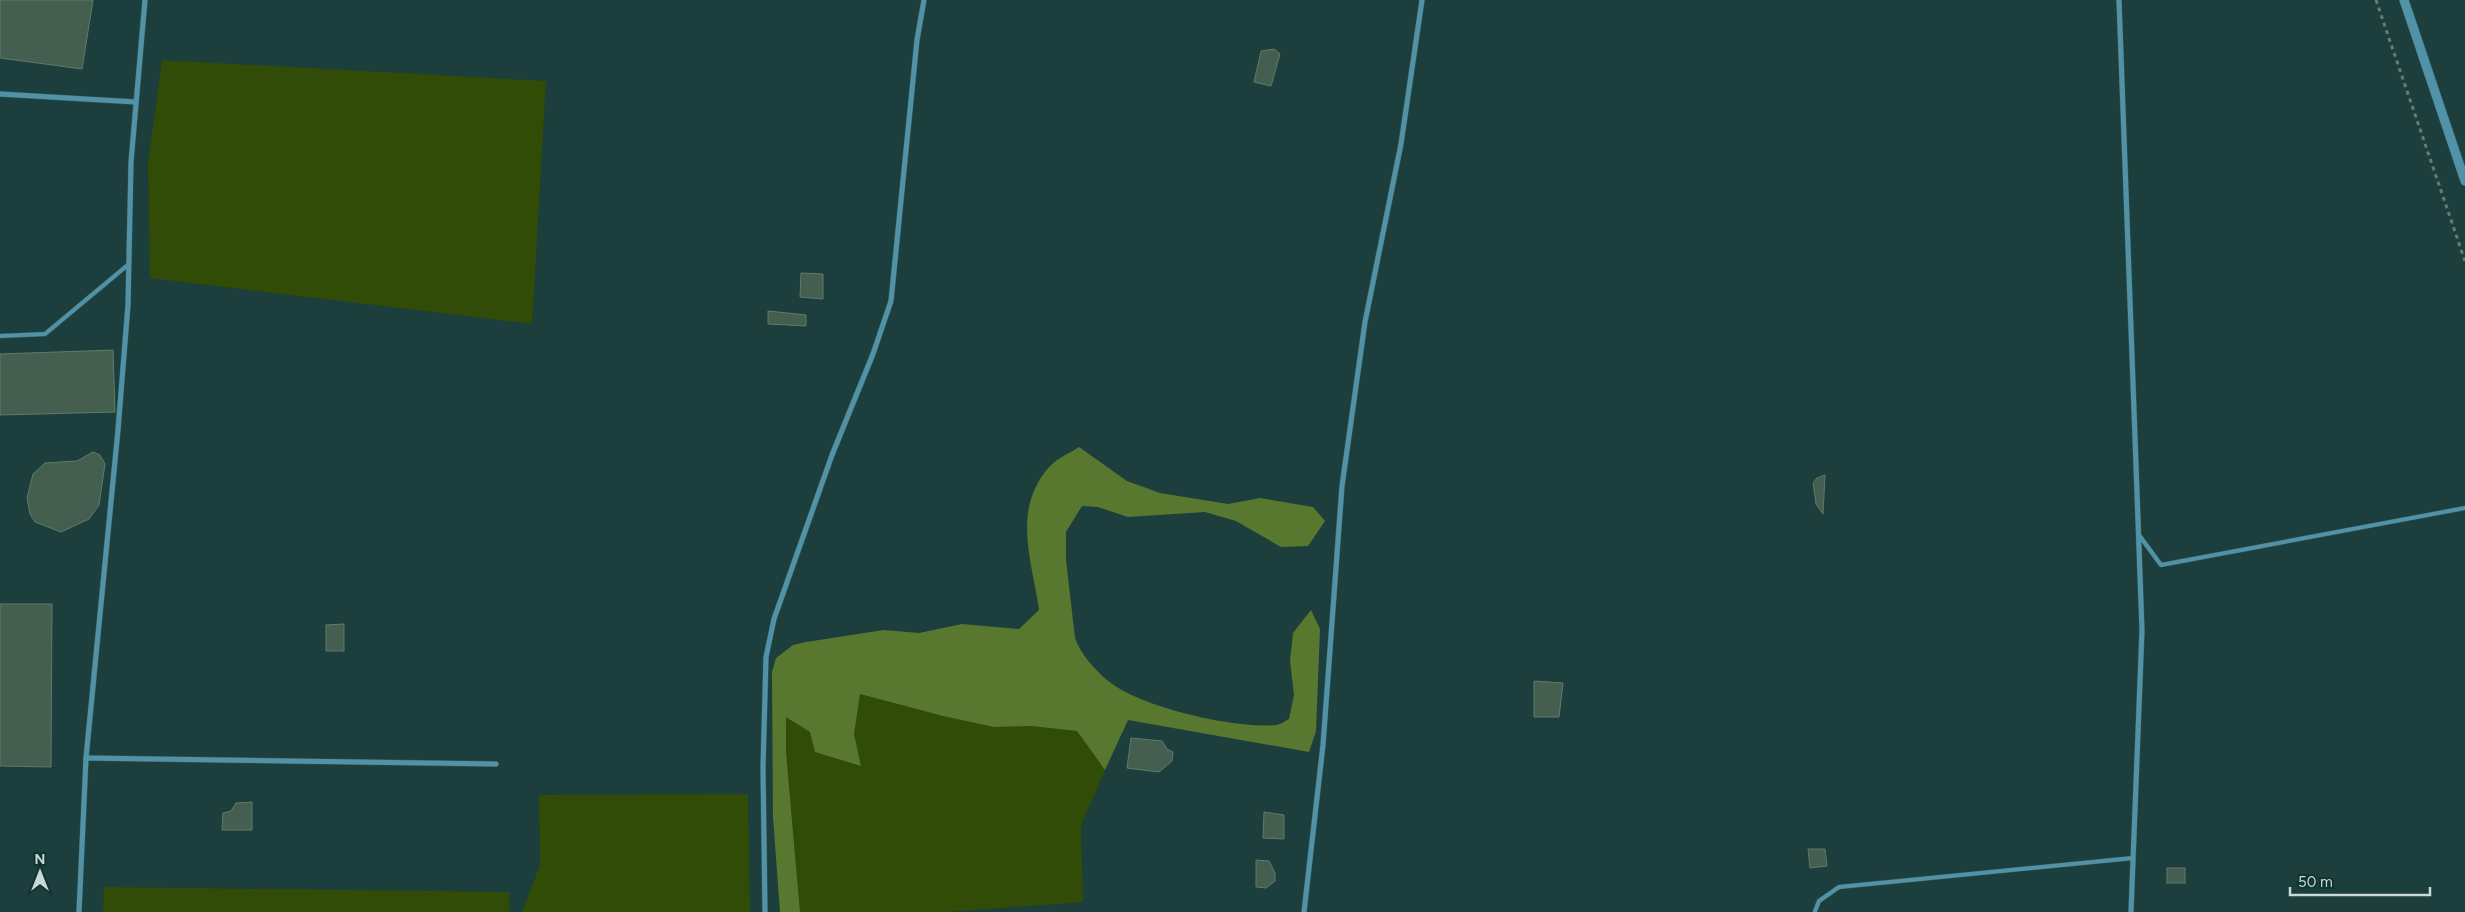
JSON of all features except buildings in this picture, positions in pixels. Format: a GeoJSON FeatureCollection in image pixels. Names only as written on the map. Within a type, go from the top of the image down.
{"type":"FeatureCollection","features":[{"type":"Feature","properties":{"kind":"street"},"geometry":{"type":"LineString","coordinates":[[79,912],[86,758],[118,430],[129,264],[131,162],[145,0]]}},
{"type":"Feature","properties":{"kind":"street"},"geometry":{"type":"LineString","coordinates":[[765,912],[763,768],[766,657],[774,619],[832,455],[873,354],[891,302],[917,40],[924,0]]}},
{"type":"Feature","properties":{"kind":"street"},"geometry":{"type":"LineString","coordinates":[[1304,912],[1323,746],[1342,486],[1364,322],[1401,144],[1422,0]]}},
{"type":"Feature","properties":{"kind":"street"},"geometry":{"type":"LineString","coordinates":[[2119,0],[2132,300],[2142,630],[2131,912]]}},
{"type":"Feature","properties":{"kind":"street"},"geometry":{"type":"LineString","coordinates":[[2404,0],[2465,180]]}},
{"type":"Feature","properties":{"kind":"street"},"geometry":{"type":"LineString","coordinates":[[0,94],[136,102]]}},
{"type":"Feature","properties":{"kind":"street"},"geometry":{"type":"LineString","coordinates":[[86,758],[496,764]]}},
{"type":"Feature","properties":{"kind":"lane"},"geometry":{"type":"LineString","coordinates":[[0,336],[45,334],[129,264]]}},
{"type":"Feature","properties":{"kind":"lane"},"geometry":{"type":"LineString","coordinates":[[2138,533],[2161,565],[2465,508]]}},
{"type":"Feature","properties":{"kind":"lane"},"geometry":{"type":"LineString","coordinates":[[1815,911],[1819,901],[1838,887],[2133,858]]}},
{"type":"Feature","properties":{"kind":"path"},"geometry":{"type":"LineString","coordinates":[[2376,0],[2465,262]]}},
{"type":"Feature","properties":{"kind":"green space"},"geometry":{"type":"Polygon","coordinates":[[[162,60],[546,81],[532,324],[150,278],[148,163],[162,60]]]}},
{"type":"Feature","properties":{"kind":"green space"},"geometry":{"type":"Polygon","coordinates":[[[1079,447],[1127,481],[1160,493],[1228,504],[1260,498],[1313,507],[1325,521],[1308,546],[1281,547],[1236,521],[1205,512],[1128,517],[1098,507],[1082,506],[1066,532],[1066,560],[1075,638],[1080,649],[1107,680],[1121,690],[1163,707],[1213,720],[1258,725],[1276,725],[1289,719],[1294,695],[1290,661],[1293,633],[1311,610],[1320,629],[1316,731],[1309,752],[1128,720],[1105,770],[1077,731],[1031,726],[994,727],[943,716],[860,694],[854,734],[861,766],[815,752],[810,732],[786,717],[786,752],[800,912],[780,912],[773,817],[772,672],[776,658],[793,645],[884,630],[919,633],[962,624],[1019,629],[1039,610],[1027,535],[1031,500],[1038,482],[1050,466],[1079,447]]]}},
{"type":"Feature","properties":{"kind":"green space"},"geometry":{"type":"Polygon","coordinates":[[[860,694],[943,716],[994,727],[1031,726],[1077,731],[1105,770],[1081,825],[1083,902],[947,912],[800,912],[786,752],[786,716],[861,765],[854,734],[860,694]]]}},
{"type":"Feature","properties":{"kind":"green space"},"geometry":{"type":"Polygon","coordinates":[[[748,794],[750,912],[522,912],[540,865],[539,795],[748,794]]]}},
{"type":"Feature","properties":{"kind":"green space"},"geometry":{"type":"Polygon","coordinates":[[[104,887],[509,892],[510,912],[103,912],[104,887]]]}}]}
